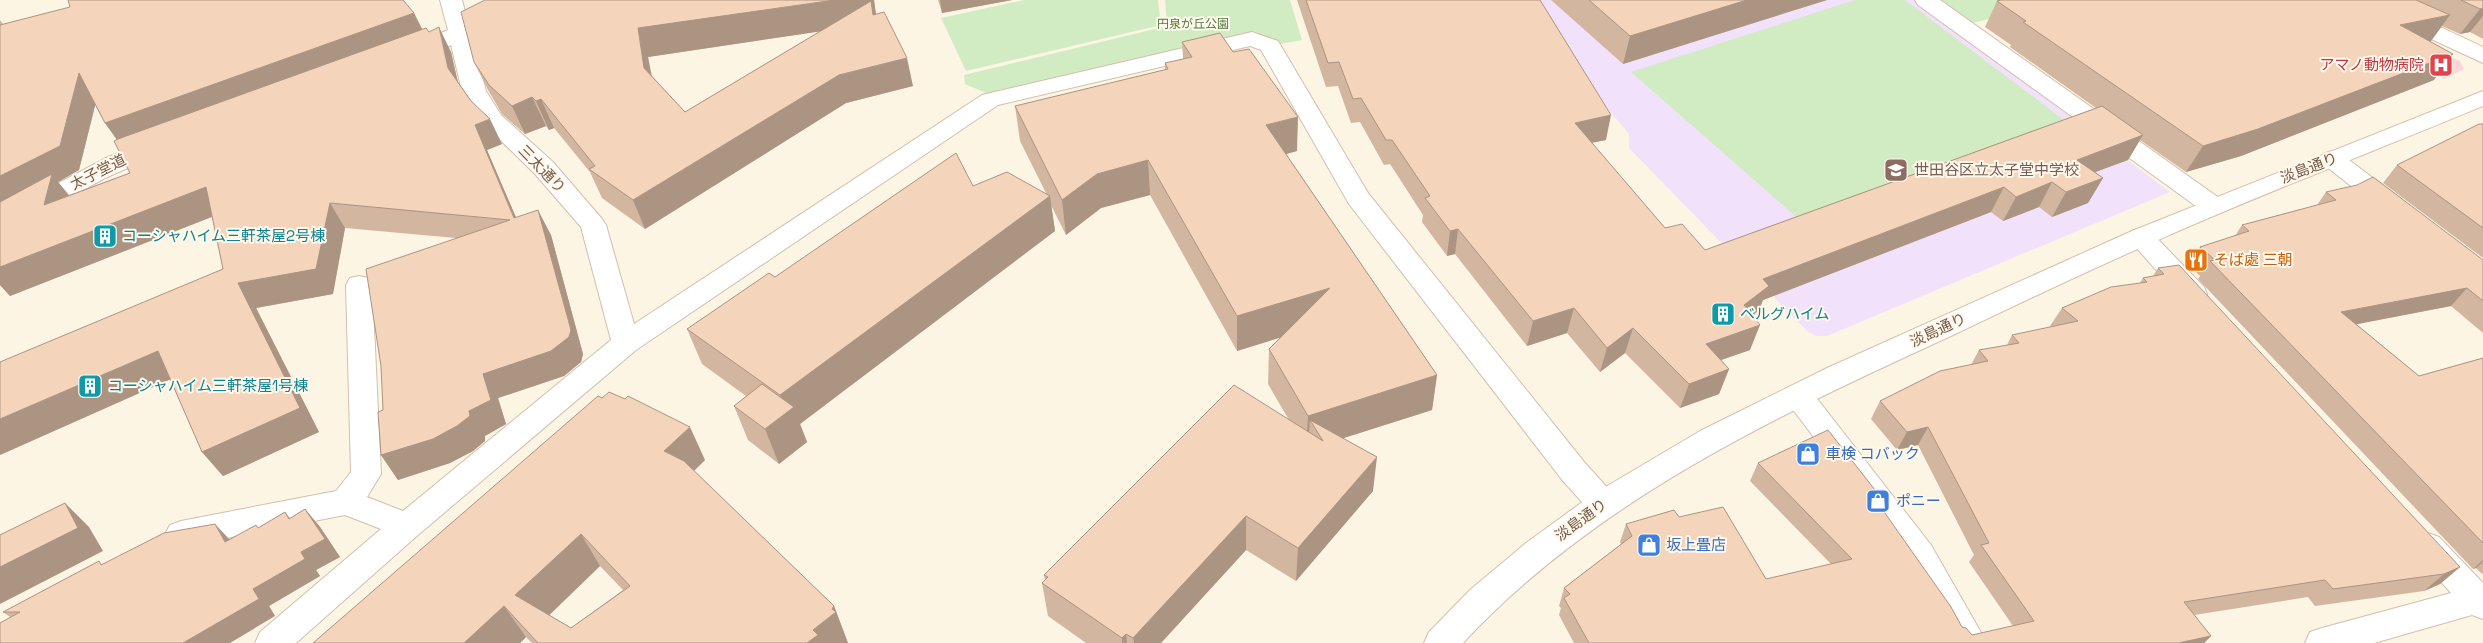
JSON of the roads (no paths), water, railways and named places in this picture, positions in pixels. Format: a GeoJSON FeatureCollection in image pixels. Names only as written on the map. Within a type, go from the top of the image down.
{"type":"FeatureCollection","features":[{"type":"Feature","properties":{"kind":"street","name":"三太通り"},"geometry":{"type":"LineString","coordinates":[[451,0],[461,33],[474,92],[493,120],[544,168],[593,225],[626,342]]}},
{"type":"Feature","properties":{"kind":"street"},"geometry":{"type":"LineString","coordinates":[[394,60],[461,33],[486,18],[502,0]]}},
{"type":"Feature","properties":{"kind":"street"},"geometry":{"type":"LineString","coordinates":[[1926,0],[2213,206]]}},
{"type":"Feature","properties":{"kind":"street"},"geometry":{"type":"LineString","coordinates":[[2366,0],[2483,56]]}},
{"type":"Feature","properties":{"kind":"street"},"geometry":{"type":"LineString","coordinates":[[272,643],[407,526],[626,342],[990,100],[1252,39],[1270,46],[1358,198],[1574,472],[1603,504]]}},
{"type":"Feature","properties":{"kind":"street","name":"淡島通り"},"geometry":{"type":"LineString","coordinates":[[1441,643],[1482,600],[1537,552],[1603,504],[1711,439],[1798,395],[2140,237],[2483,98]]}},
{"type":"Feature","properties":{"kind":"street","name":"太子堂道"},"geometry":{"type":"LineString","coordinates":[[0,225],[127,156],[174,139]]}},
{"type":"Feature","properties":{"kind":"street"},"geometry":{"type":"LineString","coordinates":[[2332,159],[2412,220]]}},
{"type":"Feature","properties":{"kind":"street"},"geometry":{"type":"LineString","coordinates":[[2140,237],[2212,314]]}},
{"type":"Feature","properties":{"kind":"street"},"geometry":{"type":"LineString","coordinates":[[346,502],[366,474],[359,285]]}},
{"type":"Feature","properties":{"kind":"street"},"geometry":{"type":"LineString","coordinates":[[1798,395],[1920,554],[1970,643]]}},
{"type":"Feature","properties":{"kind":"street"},"geometry":{"type":"LineString","coordinates":[[150,543],[158,538],[346,502],[407,526]]}},
{"type":"Feature","properties":{"kind":"street"},"geometry":{"type":"LineString","coordinates":[[2322,643],[2481,601],[2412,528]]}},
{"type":"Feature","properties":{"kind":"place","name":"アマノ動物病院"},"geometry":{"type":"Point","coordinates":[2441,65]}},
{"type":"Feature","properties":{"kind":"place","name":"世田谷区立太子堂中学校"},"geometry":{"type":"Point","coordinates":[1896,170]}},
{"type":"Feature","properties":{"kind":"place","name":"コーシャハイム三軒茶屋2号棟"},"geometry":{"type":"Point","coordinates":[105,236]}},
{"type":"Feature","properties":{"kind":"place","name":"そば處 三朝"},"geometry":{"type":"Point","coordinates":[2196,260]}},
{"type":"Feature","properties":{"kind":"place","name":"ベルグハイム"},"geometry":{"type":"Point","coordinates":[1723,314]}},
{"type":"Feature","properties":{"kind":"place","name":"コーシャハイム三軒茶屋1号棟"},"geometry":{"type":"Point","coordinates":[90,386]}},
{"type":"Feature","properties":{"kind":"place","name":"車検 コバック"},"geometry":{"type":"Point","coordinates":[1808,454]}},
{"type":"Feature","properties":{"kind":"place","name":"ポニー"},"geometry":{"type":"Point","coordinates":[1878,501]}},
{"type":"Feature","properties":{"kind":"place","name":"坂上畳店"},"geometry":{"type":"Point","coordinates":[1649,545]}},
{"type":"Feature","properties":{"kind":"park label","name":"円泉が丘公園"},"geometry":{"type":"Point","coordinates":[1193,24]}}]}
